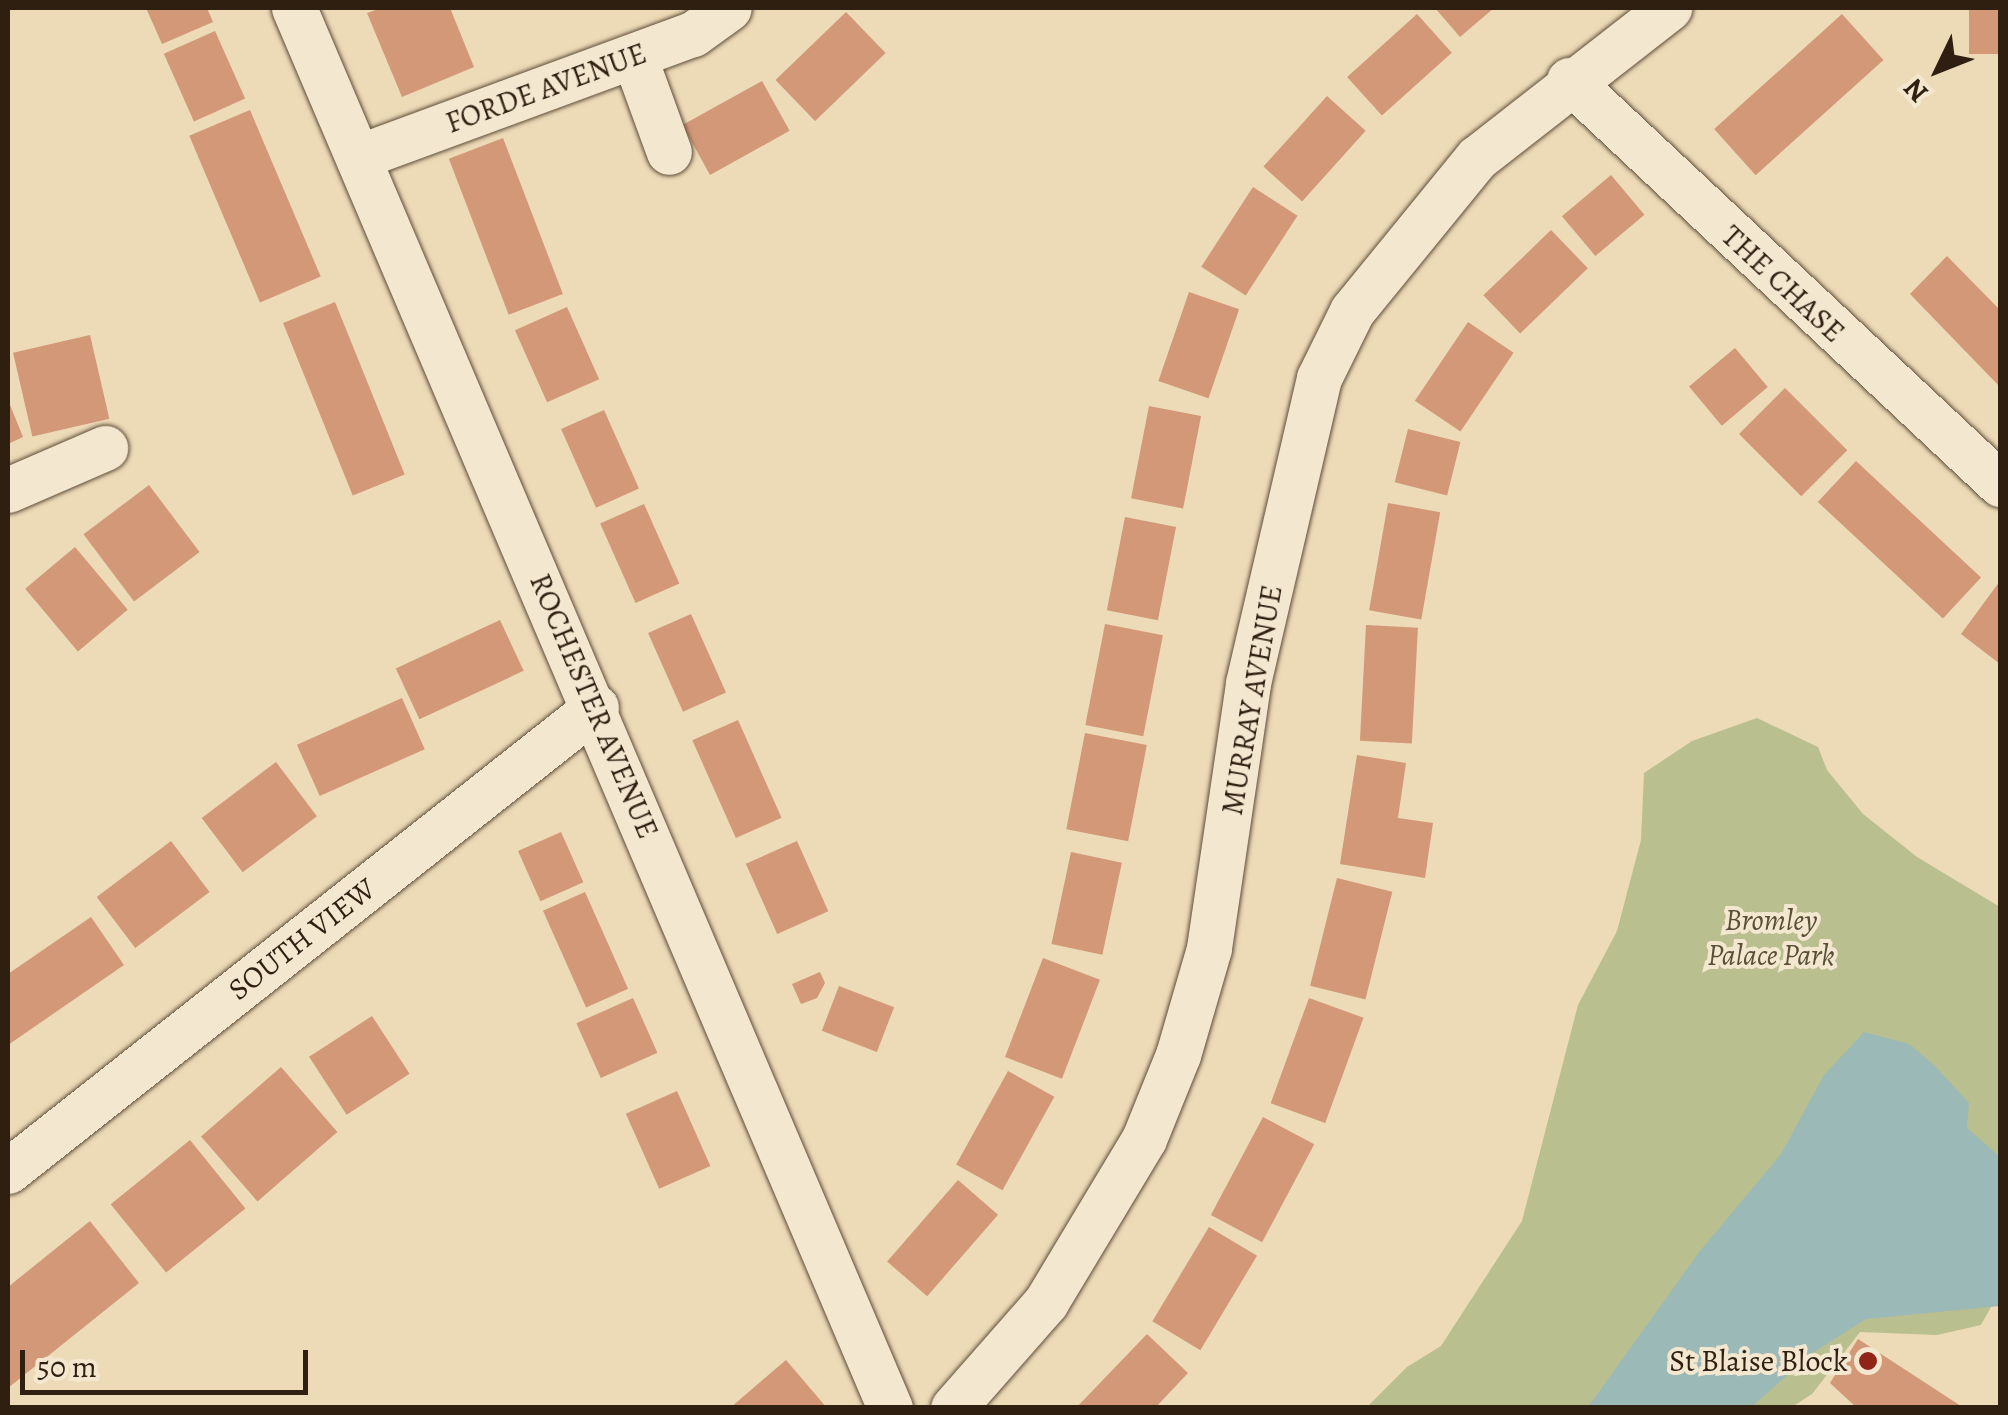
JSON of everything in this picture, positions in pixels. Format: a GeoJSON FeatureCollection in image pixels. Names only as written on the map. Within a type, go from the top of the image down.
{"type":"FeatureCollection","features":[{"type":"Feature","properties":{"kind":"street","name":"ROCHESTER AVENUE"},"geometry":{"type":"LineString","coordinates":[[294,8],[596,708],[890,1408]]}},
{"type":"Feature","properties":{"kind":"street","name":"FORDE AVENUE"},"geometry":{"type":"LineString","coordinates":[[358,157],[693,34],[728,8]]}},
{"type":"Feature","properties":{"kind":"street","name":"MURRAY AVENUE"},"geometry":{"type":"LineString","coordinates":[[952,1408],[1046,1302],[1144,1139],[1178,1055],[1209,948],[1248,683],[1319,378],[1352,311],[1477,158],[1570,80],[1669,8]]}},
{"type":"Feature","properties":{"kind":"street"},"geometry":{"type":"LineString","coordinates":[[634,56],[669,152]]}},
{"type":"Feature","properties":{"kind":"street","name":"THE CHASE"},"geometry":{"type":"LineString","coordinates":[[1570,80],[2000,484]]}},
{"type":"Feature","properties":{"kind":"street"},"geometry":{"type":"LineString","coordinates":[[8,490],[104,448]]}},
{"type":"Feature","properties":{"kind":"street","name":"SOUTH VIEW"},"geometry":{"type":"LineString","coordinates":[[8,1171],[596,708]]}},
{"type":"Feature","properties":{"kind":"green space","name":"Bromley Palace Park"},"geometry":{"type":"Polygon","coordinates":[[[1757,718],[1818,747],[1827,770],[1863,814],[1917,857],[2000,907],[2000,1182],[1607,1407],[1366,1408],[1407,1367],[1441,1346],[1522,1221],[1578,1005],[1617,931],[1641,840],[1644,773],[1692,741],[1757,718]]]}},
{"type":"Feature","properties":{"kind":"green space"},"geometry":{"type":"Polygon","coordinates":[[[1997,1296],[1981,1325],[1937,1335],[1860,1332],[1812,1394],[1792,1407],[1719,1408],[1769,1330],[1997,1296]]]}},
{"type":"Feature","properties":{"kind":"water"},"geometry":{"type":"Polygon","coordinates":[[[1864,1032],[1909,1044],[1934,1065],[1969,1103],[1967,1128],[2000,1157],[2000,1306],[1866,1319],[1814,1352],[1751,1407],[1588,1407],[1700,1251],[1781,1154],[1824,1075],[1864,1032]]]}},
{"type":"Feature","properties":{"kind":"building"},"geometry":{"type":"Polygon","coordinates":[[[146,8],[207,8],[213,22],[162,44],[146,8]]]}},
{"type":"Feature","properties":{"kind":"building"},"geometry":{"type":"Polygon","coordinates":[[[381,8],[450,8],[474,67],[402,97],[367,13],[381,8]]]}},
{"type":"Feature","properties":{"kind":"building"},"geometry":{"type":"Polygon","coordinates":[[[1435,8],[1494,8],[1460,37],[1435,8]]]}},
{"type":"Feature","properties":{"kind":"building"},"geometry":{"type":"Polygon","coordinates":[[[1969,8],[2000,8],[2000,54],[1969,54],[1969,8]]]}},
{"type":"Feature","properties":{"kind":"building"},"geometry":{"type":"Polygon","coordinates":[[[846,12],[886,53],[815,121],[776,80],[846,12]]]}},
{"type":"Feature","properties":{"kind":"building"},"geometry":{"type":"Polygon","coordinates":[[[1417,14],[1452,53],[1382,116],[1347,77],[1417,14]]]}},
{"type":"Feature","properties":{"kind":"building"},"geometry":{"type":"Polygon","coordinates":[[[1842,14],[1883,60],[1756,175],[1714,129],[1842,14]]]}},
{"type":"Feature","properties":{"kind":"building"},"geometry":{"type":"Polygon","coordinates":[[[215,31],[245,99],[194,121],[164,54],[215,31]]]}},
{"type":"Feature","properties":{"kind":"building"},"geometry":{"type":"Polygon","coordinates":[[[762,81],[790,131],[710,175],[682,125],[762,81]]]}},
{"type":"Feature","properties":{"kind":"building"},"geometry":{"type":"Polygon","coordinates":[[[1327,96],[1366,131],[1302,201],[1263,167],[1327,96]]]}},
{"type":"Feature","properties":{"kind":"building"},"geometry":{"type":"Polygon","coordinates":[[[250,110],[321,277],[260,302],[189,136],[250,110]]]}},
{"type":"Feature","properties":{"kind":"building"},"geometry":{"type":"Polygon","coordinates":[[[503,138],[563,294],[509,315],[449,159],[503,138]]]}},
{"type":"Feature","properties":{"kind":"building"},"geometry":{"type":"Polygon","coordinates":[[[1611,175],[1644,215],[1595,256],[1562,216],[1611,175]]]}},
{"type":"Feature","properties":{"kind":"building"},"geometry":{"type":"Polygon","coordinates":[[[1253,187],[1297,216],[1246,296],[1201,267],[1253,187]]]}},
{"type":"Feature","properties":{"kind":"building"},"geometry":{"type":"Polygon","coordinates":[[[1551,230],[1588,268],[1520,333],[1483,295],[1551,230]]]}},
{"type":"Feature","properties":{"kind":"building"},"geometry":{"type":"Polygon","coordinates":[[[1947,256],[2000,310],[2000,387],[1910,294],[1947,256]]]}},
{"type":"Feature","properties":{"kind":"building"},"geometry":{"type":"Polygon","coordinates":[[[1189,292],[1239,309],[1209,398],[1158,381],[1189,292]]]}},
{"type":"Feature","properties":{"kind":"building"},"geometry":{"type":"Polygon","coordinates":[[[335,302],[405,474],[353,495],[283,323],[335,302]]]}},
{"type":"Feature","properties":{"kind":"building"},"geometry":{"type":"Polygon","coordinates":[[[567,307],[599,379],[547,402],[515,330],[567,307]]]}},
{"type":"Feature","properties":{"kind":"building"},"geometry":{"type":"Polygon","coordinates":[[[1468,322],[1514,353],[1460,432],[1415,401],[1468,322]]]}},
{"type":"Feature","properties":{"kind":"building"},"geometry":{"type":"Polygon","coordinates":[[[90,335],[109,419],[32,437],[13,353],[90,335]]]}},
{"type":"Feature","properties":{"kind":"building"},"geometry":{"type":"Polygon","coordinates":[[[1735,348],[1768,387],[1722,426],[1689,387],[1735,348]]]}},
{"type":"Feature","properties":{"kind":"building"},"geometry":{"type":"Polygon","coordinates":[[[1785,388],[1847,450],[1801,496],[1739,434],[1785,388]]]}},
{"type":"Feature","properties":{"kind":"building"},"geometry":{"type":"Polygon","coordinates":[[[8,400],[23,437],[8,444],[8,400]]]}},
{"type":"Feature","properties":{"kind":"building"},"geometry":{"type":"Polygon","coordinates":[[[1149,406],[1201,416],[1183,508],[1131,498],[1149,406]]]}},
{"type":"Feature","properties":{"kind":"building"},"geometry":{"type":"Polygon","coordinates":[[[604,410],[639,489],[596,508],[561,429],[604,410]]]}},
{"type":"Feature","properties":{"kind":"building"},"geometry":{"type":"Polygon","coordinates":[[[1408,429],[1460,442],[1447,495],[1395,482],[1408,429]]]}},
{"type":"Feature","properties":{"kind":"building"},"geometry":{"type":"Polygon","coordinates":[[[1856,461],[1981,578],[1943,619],[1818,502],[1856,461]]]}},
{"type":"Feature","properties":{"kind":"building"},"geometry":{"type":"Polygon","coordinates":[[[149,485],[200,552],[134,601],[84,534],[149,485]]]}},
{"type":"Feature","properties":{"kind":"building"},"geometry":{"type":"Polygon","coordinates":[[[1388,503],[1440,512],[1421,620],[1369,610],[1388,503]]]}},
{"type":"Feature","properties":{"kind":"building"},"geometry":{"type":"Polygon","coordinates":[[[644,504],[679,583],[636,603],[600,524],[644,504]]]}},
{"type":"Feature","properties":{"kind":"building"},"geometry":{"type":"Polygon","coordinates":[[[1125,517],[1176,527],[1158,620],[1107,610],[1125,517]]]}},
{"type":"Feature","properties":{"kind":"building"},"geometry":{"type":"Polygon","coordinates":[[[75,547],[128,610],[78,652],[25,589],[75,547]]]}},
{"type":"Feature","properties":{"kind":"building"},"geometry":{"type":"Polygon","coordinates":[[[2000,581],[2000,664],[1961,634],[2000,581]]]}},
{"type":"Feature","properties":{"kind":"building"},"geometry":{"type":"Polygon","coordinates":[[[691,614],[726,693],[683,712],[648,633],[691,614]]]}},
{"type":"Feature","properties":{"kind":"building"},"geometry":{"type":"Polygon","coordinates":[[[500,620],[524,671],[419,719],[396,669],[500,620]]]}},
{"type":"Feature","properties":{"kind":"building"},"geometry":{"type":"Polygon","coordinates":[[[1105,624],[1163,635],[1143,736],[1085,725],[1105,624]]]}},
{"type":"Feature","properties":{"kind":"building"},"geometry":{"type":"Polygon","coordinates":[[[1366,625],[1418,628],[1412,744],[1360,741],[1366,625]]]}},
{"type":"Feature","properties":{"kind":"building"},"geometry":{"type":"Polygon","coordinates":[[[402,698],[425,749],[320,796],[297,745],[402,698]]]}},
{"type":"Feature","properties":{"kind":"building"},"geometry":{"type":"Polygon","coordinates":[[[738,720],[782,818],[736,838],[692,740],[738,720]]]}},
{"type":"Feature","properties":{"kind":"building"},"geometry":{"type":"Polygon","coordinates":[[[1085,733],[1147,745],[1128,841],[1066,829],[1085,733]]]}},
{"type":"Feature","properties":{"kind":"building"},"geometry":{"type":"Polygon","coordinates":[[[1357,755],[1406,763],[1398,818],[1433,823],[1425,878],[1340,864],[1357,755]]]}},
{"type":"Feature","properties":{"kind":"building"},"geometry":{"type":"Polygon","coordinates":[[[276,762],[317,816],[243,872],[202,818],[276,762]]]}},
{"type":"Feature","properties":{"kind":"building"},"geometry":{"type":"Polygon","coordinates":[[[561,832],[583,882],[540,901],[518,851],[561,832]]]}},
{"type":"Feature","properties":{"kind":"building"},"geometry":{"type":"Polygon","coordinates":[[[171,841],[210,892],[135,948],[97,897],[171,841]]]}},
{"type":"Feature","properties":{"kind":"building"},"geometry":{"type":"Polygon","coordinates":[[[797,841],[828,911],[777,934],[746,864],[797,841]]]}},
{"type":"Feature","properties":{"kind":"building"},"geometry":{"type":"Polygon","coordinates":[[[1071,852],[1122,863],[1102,955],[1051,944],[1071,852]]]}},
{"type":"Feature","properties":{"kind":"building"},"geometry":{"type":"Polygon","coordinates":[[[1337,878],[1392,892],[1365,999],[1310,986],[1337,878]]]}},
{"type":"Feature","properties":{"kind":"building"},"geometry":{"type":"Polygon","coordinates":[[[585,892],[628,989],[586,1008],[543,911],[585,892]]]}},
{"type":"Feature","properties":{"kind":"building"},"geometry":{"type":"Polygon","coordinates":[[[91,917],[124,965],[8,1045],[8,974],[91,917]]]}},
{"type":"Feature","properties":{"kind":"building"},"geometry":{"type":"Polygon","coordinates":[[[1043,958],[1100,980],[1062,1079],[1005,1057],[1043,958]]]}},
{"type":"Feature","properties":{"kind":"building"},"geometry":{"type":"Polygon","coordinates":[[[820,972],[825,983],[817,998],[801,1004],[792,984],[820,972]]]}},
{"type":"Feature","properties":{"kind":"building"},"geometry":{"type":"Polygon","coordinates":[[[839,986],[894,1007],[877,1052],[822,1031],[839,986]]]}},
{"type":"Feature","properties":{"kind":"building"},"geometry":{"type":"Polygon","coordinates":[[[633,998],[657,1053],[601,1078],[576,1023],[633,998]]]}},
{"type":"Feature","properties":{"kind":"building"},"geometry":{"type":"Polygon","coordinates":[[[1309,998],[1364,1018],[1325,1123],[1271,1103],[1309,998]]]}},
{"type":"Feature","properties":{"kind":"building"},"geometry":{"type":"Polygon","coordinates":[[[372,1016],[410,1074],[347,1115],[309,1057],[372,1016]]]}},
{"type":"Feature","properties":{"kind":"building"},"geometry":{"type":"Polygon","coordinates":[[[281,1067],[337,1132],[257,1201],[201,1137],[281,1067]]]}},
{"type":"Feature","properties":{"kind":"building"},"geometry":{"type":"Polygon","coordinates":[[[1008,1071],[1054,1097],[1002,1190],[956,1165],[1008,1071]]]}},
{"type":"Feature","properties":{"kind":"building"},"geometry":{"type":"Polygon","coordinates":[[[677,1091],[710,1166],[659,1189],[626,1114],[677,1091]]]}},
{"type":"Feature","properties":{"kind":"building"},"geometry":{"type":"Polygon","coordinates":[[[1263,1117],[1314,1144],[1262,1242],[1211,1215],[1263,1117]]]}},
{"type":"Feature","properties":{"kind":"building"},"geometry":{"type":"Polygon","coordinates":[[[190,1140],[245,1208],[166,1273],[111,1204],[190,1140]]]}},
{"type":"Feature","properties":{"kind":"building"},"geometry":{"type":"Polygon","coordinates":[[[958,1180],[998,1215],[927,1296],[887,1262],[958,1180]]]}},
{"type":"Feature","properties":{"kind":"building"},"geometry":{"type":"Polygon","coordinates":[[[90,1221],[139,1283],[8,1388],[8,1287],[90,1221]]]}},
{"type":"Feature","properties":{"kind":"building"},"geometry":{"type":"Polygon","coordinates":[[[1209,1227],[1257,1256],[1200,1350],[1152,1321],[1209,1227]]]}},
{"type":"Feature","properties":{"kind":"building"},"geometry":{"type":"Polygon","coordinates":[[[1147,1334],[1188,1373],[1155,1408],[1076,1408],[1147,1334]]]}},
{"type":"Feature","properties":{"kind":"building","name":"St Blaise Block"},"geometry":{"type":"Polygon","coordinates":[[[1858,1339],[1964,1408],[1857,1408],[1830,1383],[1858,1339]]]}},
{"type":"Feature","properties":{"kind":"building"},"geometry":{"type":"Polygon","coordinates":[[[786,1360],[827,1408],[730,1408],[786,1360]]]}},
{"type":"Feature","properties":{"kind":"place","name":"St Blaise Block"},"geometry":{"type":"Point","coordinates":[1868,1361]}}]}
